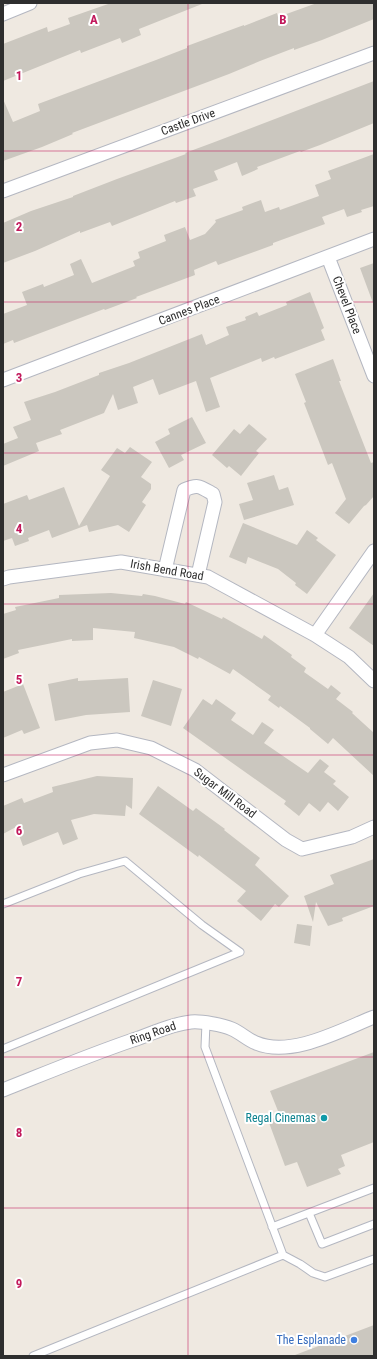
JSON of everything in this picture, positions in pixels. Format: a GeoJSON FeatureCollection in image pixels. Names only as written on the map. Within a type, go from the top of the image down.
{"type":"FeatureCollection","features":[{"type":"Feature","properties":{"kind":"street"},"geometry":{"type":"LineString","coordinates":[[3,14],[30,3]]}},
{"type":"Feature","properties":{"kind":"street","name":"Castle Drive"},"geometry":{"type":"LineString","coordinates":[[3,191],[374,53]]}},
{"type":"Feature","properties":{"kind":"street","name":"Cannes Place"},"geometry":{"type":"LineString","coordinates":[[3,380],[374,239]]}},
{"type":"Feature","properties":{"kind":"street","name":"Chevel Place"},"geometry":{"type":"LineString","coordinates":[[328,257],[374,376]]}},
{"type":"Feature","properties":{"kind":"street"},"geometry":{"type":"LineString","coordinates":[[165,570],[184,490],[195,486],[213,494],[214,502],[198,575]]}},
{"type":"Feature","properties":{"kind":"street"},"geometry":{"type":"LineString","coordinates":[[315,635],[374,551]]}},
{"type":"Feature","properties":{"kind":"street","name":"Irish Bend Road"},"geometry":{"type":"LineString","coordinates":[[3,579],[121,562],[208,577],[315,635],[349,657],[374,681]]}},
{"type":"Feature","properties":{"kind":"street","name":"Sugar Mill Road"},"geometry":{"type":"LineString","coordinates":[[3,775],[90,743],[116,740],[151,748],[195,770],[286,840],[302,849],[352,837],[374,827]]}},
{"type":"Feature","properties":{"kind":"street","name":"Ring Road"},"geometry":{"type":"LineString","coordinates":[[3,1090],[175,1024],[192,1022],[206,1023],[231,1029],[256,1044],[281,1049],[317,1040],[374,1017]]}},
{"type":"Feature","properties":{"kind":"lane"},"geometry":{"type":"LineString","coordinates":[[3,904],[79,874],[125,861],[202,925],[240,952],[3,1049]]}},
{"type":"Feature","properties":{"kind":"lane"},"geometry":{"type":"LineString","coordinates":[[206,1023],[206,1047],[283,1255],[325,1277],[374,1259]]}},
{"type":"Feature","properties":{"kind":"lane"},"geometry":{"type":"LineString","coordinates":[[272,1227],[374,1188]]}},
{"type":"Feature","properties":{"kind":"lane"},"geometry":{"type":"LineString","coordinates":[[309,1213],[322,1244],[374,1224]]}},
{"type":"Feature","properties":{"kind":"lane"},"geometry":{"type":"LineString","coordinates":[[33,1356],[283,1255]]}},
{"type":"Feature","properties":{"kind":"building"},"geometry":{"type":"Polygon","coordinates":[[[111,3],[202,4],[139,29],[141,35],[122,43],[120,38],[81,53],[80,50],[3,81],[3,44],[47,27],[48,32],[70,24],[68,18],[111,3]]]}},
{"type":"Feature","properties":{"kind":"building"},"geometry":{"type":"Polygon","coordinates":[[[317,3],[374,3],[374,19],[322,40],[294,50],[294,48],[260,61],[3,161],[3,99],[13,122],[40,111],[38,104],[277,13],[278,17],[317,3]]]}},
{"type":"Feature","properties":{"kind":"building"},"geometry":{"type":"Polygon","coordinates":[[[374,81],[374,123],[320,145],[257,167],[258,169],[242,176],[237,162],[214,171],[218,180],[193,189],[196,196],[176,203],[175,201],[112,226],[110,222],[80,233],[80,231],[3,263],[3,223],[374,81]]]}},
{"type":"Feature","properties":{"kind":"building"},"geometry":{"type":"Polygon","coordinates":[[[374,154],[374,206],[361,210],[362,212],[347,217],[344,209],[322,217],[325,224],[273,243],[273,245],[218,265],[216,261],[194,270],[195,275],[136,297],[137,298],[14,343],[13,340],[3,344],[3,314],[27,305],[22,292],[43,284],[44,287],[74,275],[70,264],[81,259],[92,283],[135,266],[133,261],[140,258],[138,252],[166,241],[164,235],[185,227],[190,240],[205,234],[216,222],[215,220],[243,210],[242,207],[261,200],[265,212],[279,207],[280,210],[319,196],[315,185],[331,179],[328,171],[374,154]]]}},
{"type":"Feature","properties":{"kind":"building"},"geometry":{"type":"Polygon","coordinates":[[[374,263],[374,303],[373,303],[360,268],[374,263]]]}},
{"type":"Feature","properties":{"kind":"building"},"geometry":{"type":"Polygon","coordinates":[[[310,292],[324,328],[321,330],[325,340],[275,359],[274,357],[262,362],[261,358],[210,378],[220,407],[206,412],[196,381],[159,395],[153,379],[133,387],[138,403],[118,410],[113,394],[104,413],[60,430],[62,434],[36,443],[39,451],[3,466],[3,444],[18,438],[13,427],[31,420],[24,402],[55,392],[99,375],[99,373],[129,363],[202,334],[206,345],[229,335],[226,327],[246,320],[245,317],[257,312],[259,316],[287,305],[286,302],[310,292]]]}},
{"type":"Feature","properties":{"kind":"building"},"geometry":{"type":"Polygon","coordinates":[[[333,359],[341,381],[339,381],[371,463],[374,462],[374,496],[349,524],[335,513],[346,499],[332,463],[328,465],[304,403],[306,402],[295,374],[333,359]]]}},
{"type":"Feature","properties":{"kind":"building"},"geometry":{"type":"Polygon","coordinates":[[[192,417],[206,443],[181,455],[184,460],[169,468],[155,442],[170,434],[168,429],[192,417]]]}},
{"type":"Feature","properties":{"kind":"building"},"geometry":{"type":"Polygon","coordinates":[[[249,424],[267,439],[256,451],[259,453],[241,476],[229,466],[227,468],[212,455],[234,429],[240,434],[249,424]]]}},
{"type":"Feature","properties":{"kind":"building"},"geometry":{"type":"Polygon","coordinates":[[[130,447],[152,462],[141,477],[151,484],[151,489],[142,502],[146,505],[129,532],[118,525],[89,532],[87,525],[52,538],[49,530],[28,538],[29,541],[15,546],[12,538],[3,541],[3,504],[27,495],[29,500],[64,487],[79,526],[110,476],[101,470],[117,448],[125,453],[130,447]]]}},
{"type":"Feature","properties":{"kind":"building"},"geometry":{"type":"Polygon","coordinates":[[[274,475],[279,490],[288,487],[294,505],[244,520],[239,504],[253,500],[247,483],[274,475]]]}},
{"type":"Feature","properties":{"kind":"building"},"geometry":{"type":"Polygon","coordinates":[[[243,523],[297,545],[307,530],[318,538],[316,540],[336,555],[307,594],[278,569],[248,557],[246,564],[229,557],[243,523]]]}},
{"type":"Feature","properties":{"kind":"building"},"geometry":{"type":"Polygon","coordinates":[[[111,593],[142,596],[143,594],[185,604],[186,602],[222,619],[223,617],[262,639],[264,635],[292,655],[291,657],[306,668],[304,672],[328,689],[331,685],[341,693],[336,699],[353,712],[352,713],[374,733],[374,776],[333,738],[328,744],[310,728],[280,706],[279,708],[268,700],[271,696],[233,669],[230,674],[199,657],[198,659],[174,647],[134,638],[135,632],[93,628],[93,640],[72,641],[72,639],[18,650],[19,653],[3,659],[3,614],[16,610],[15,607],[59,598],[59,595],[111,593]]]}},
{"type":"Feature","properties":{"kind":"building"},"geometry":{"type":"Polygon","coordinates":[[[374,593],[374,646],[349,628],[374,593]]]}},
{"type":"Feature","properties":{"kind":"building"},"geometry":{"type":"Polygon","coordinates":[[[78,678],[78,681],[128,678],[130,712],[86,715],[55,721],[48,684],[78,678]]]}},
{"type":"Feature","properties":{"kind":"building"},"geometry":{"type":"Polygon","coordinates":[[[153,680],[182,689],[171,726],[141,716],[153,680]]]}},
{"type":"Feature","properties":{"kind":"building"},"geometry":{"type":"Polygon","coordinates":[[[23,684],[40,728],[24,734],[22,730],[3,738],[3,692],[23,684]]]}},
{"type":"Feature","properties":{"kind":"building"},"geometry":{"type":"Polygon","coordinates":[[[203,699],[212,705],[216,699],[236,713],[231,720],[253,735],[262,722],[274,730],[264,743],[308,773],[320,759],[329,766],[324,772],[336,781],[333,784],[349,797],[338,811],[328,802],[320,812],[309,803],[299,816],[284,804],[286,801],[183,728],[203,699]]]}},
{"type":"Feature","properties":{"kind":"building"},"geometry":{"type":"Polygon","coordinates":[[[97,776],[133,778],[132,809],[126,805],[125,816],[94,814],[71,820],[78,839],[63,845],[58,832],[23,846],[16,827],[3,834],[3,806],[22,798],[24,803],[53,792],[52,787],[97,776]]]}},
{"type":"Feature","properties":{"kind":"building"},"geometry":{"type":"Polygon","coordinates":[[[158,786],[193,811],[196,808],[225,829],[224,830],[260,858],[255,865],[289,896],[279,907],[275,904],[261,921],[237,901],[246,891],[199,855],[198,857],[139,814],[158,786]]]}},
{"type":"Feature","properties":{"kind":"building"},"geometry":{"type":"Polygon","coordinates":[[[374,859],[374,906],[342,918],[343,921],[328,926],[316,902],[313,922],[304,896],[334,884],[330,875],[374,859]]]}},
{"type":"Feature","properties":{"kind":"building"},"geometry":{"type":"Polygon","coordinates":[[[297,924],[312,926],[310,946],[294,943],[297,924]]]}},
{"type":"Feature","properties":{"kind":"building","name":"Regal Cinemas"},"geometry":{"type":"Polygon","coordinates":[[[374,1052],[374,1142],[341,1155],[345,1166],[338,1169],[341,1174],[307,1187],[297,1162],[285,1166],[268,1120],[280,1116],[270,1091],[374,1052]]]}},
{"type":"Feature","properties":{"kind":"building","name":"The Esplanade"},"geometry":{"type":"Polygon","coordinates":[[[374,1325],[374,1356],[295,1355],[374,1325]]]}},
{"type":"Feature","properties":{"kind":"place","name":"Regal Cinemas"},"geometry":{"type":"Point","coordinates":[324,1118]}},
{"type":"Feature","properties":{"kind":"place","name":"The Esplanade"},"geometry":{"type":"Point","coordinates":[354,1340]}}]}
